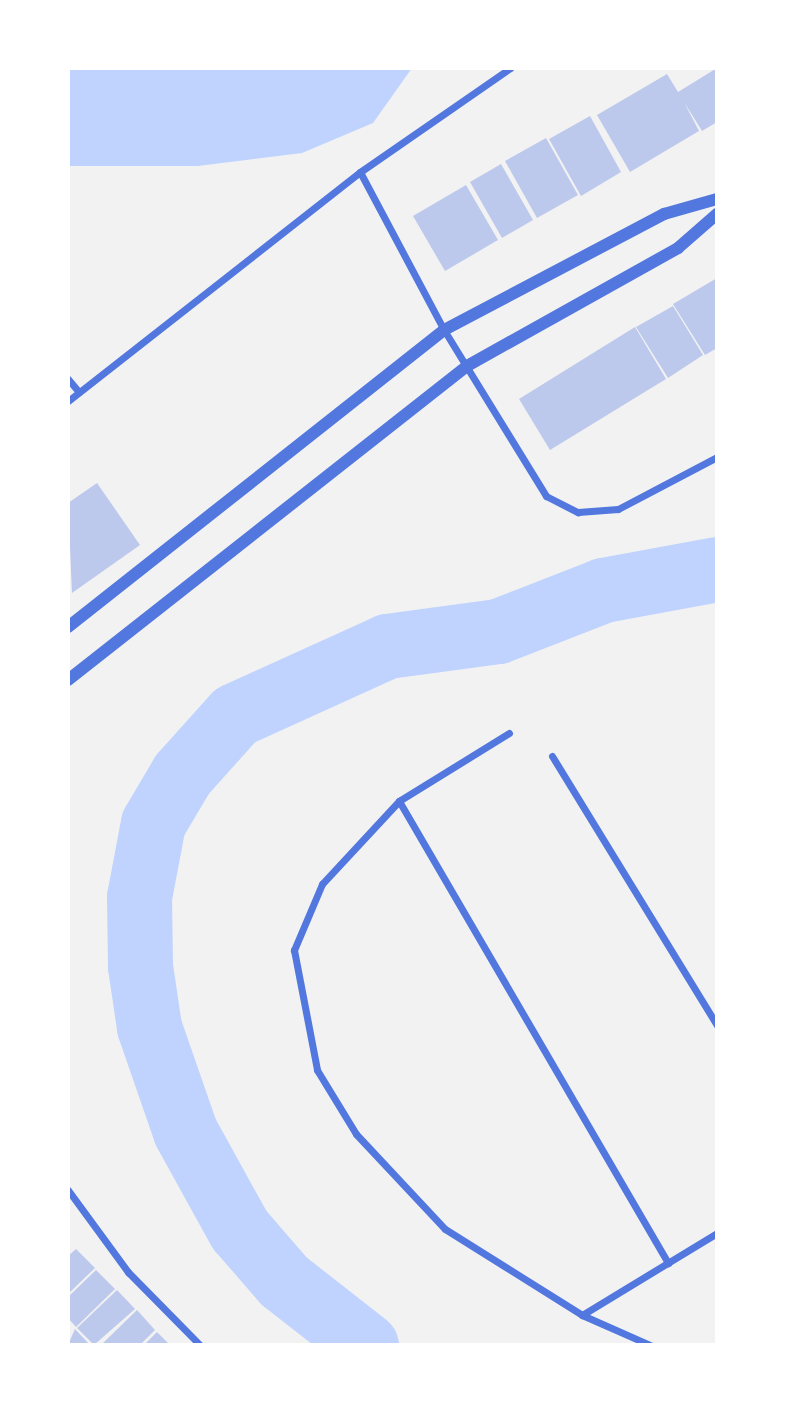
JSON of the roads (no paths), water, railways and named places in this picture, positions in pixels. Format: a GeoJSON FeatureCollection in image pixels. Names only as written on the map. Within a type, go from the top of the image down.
{"type":"FeatureCollection","features":[{"type":"Feature","properties":{"kind":"street"},"geometry":{"type":"LineString","coordinates":[[68,401],[360,172],[510,68]]}},
{"type":"Feature","properties":{"kind":"street"},"geometry":{"type":"LineString","coordinates":[[360,172],[444,330],[546,496],[578,512],[618,509],[717,457]]}},
{"type":"Feature","properties":{"kind":"street"},"geometry":{"type":"LineString","coordinates":[[68,627],[444,330],[664,214],[717,199]]}},
{"type":"Feature","properties":{"kind":"street"},"geometry":{"type":"LineString","coordinates":[[68,680],[467,366],[677,248],[717,214]]}},
{"type":"Feature","properties":{"kind":"street"},"geometry":{"type":"LineString","coordinates":[[68,379],[79,392]]}},
{"type":"Feature","properties":{"kind":"street"},"geometry":{"type":"LineString","coordinates":[[509,733],[398,800],[322,884],[294,950],[317,1070],[356,1134],[445,1229],[582,1315],[650,1345]]}},
{"type":"Feature","properties":{"kind":"street"},"geometry":{"type":"LineString","coordinates":[[552,756],[717,1026]]}},
{"type":"Feature","properties":{"kind":"street"},"geometry":{"type":"LineString","coordinates":[[398,800],[668,1263]]}},
{"type":"Feature","properties":{"kind":"street"},"geometry":{"type":"LineString","coordinates":[[68,1190],[128,1272],[200,1345]]}},
{"type":"Feature","properties":{"kind":"street"},"geometry":{"type":"LineString","coordinates":[[582,1315],[717,1233]]}},
{"type":"Feature","properties":{"kind":"water"},"geometry":{"type":"Polygon","coordinates":[[[68,68],[412,68],[373,123],[302,153],[198,166],[68,166],[68,68]]]}},
{"type":"Feature","properties":{"kind":"waterway"},"geometry":{"type":"LineString","coordinates":[[366,1345],[284,1281],[239,1229],[185,1131],[149,1027],[140,966],[139,897],[153,823],[182,774],[235,715],[387,646],[498,631],[603,590],[717,569]]}}]}
